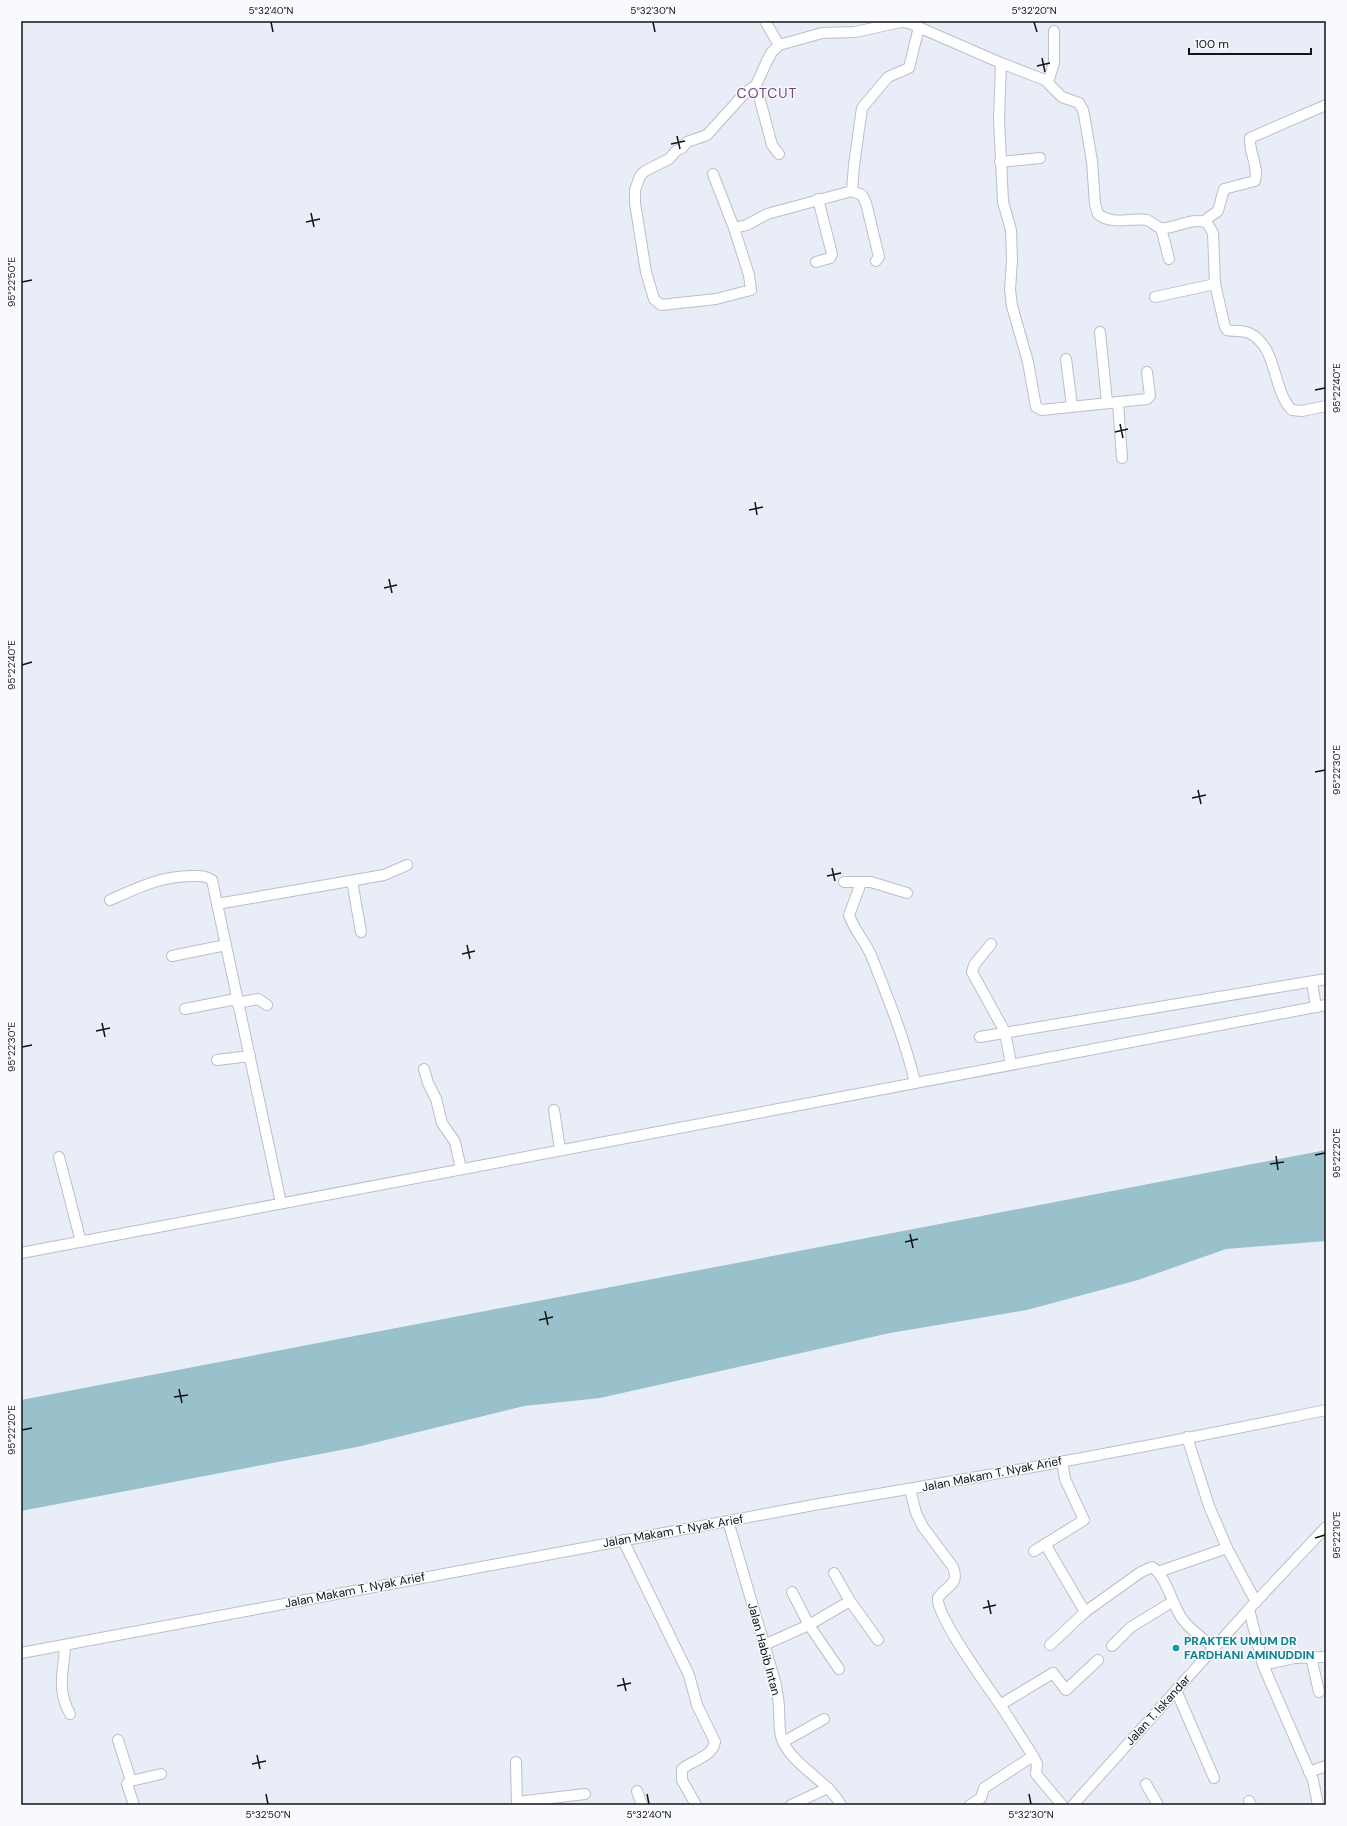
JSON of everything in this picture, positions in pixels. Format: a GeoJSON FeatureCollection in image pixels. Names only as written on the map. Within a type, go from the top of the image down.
{"type":"FeatureCollection","features":[{"type":"Feature","properties":{"kind":"street"},"geometry":{"type":"LineString","coordinates":[[765,21],[780,45]]}},
{"type":"Feature","properties":{"kind":"street"},"geometry":{"type":"LineString","coordinates":[[713,174],[734,228],[749,275],[751,290],[734,296],[701,302],[666,305],[657,302],[652,294],[646,272],[635,203],[635,190],[640,176],[645,171],[669,159],[676,151],[688,142],[707,135],[743,95],[756,85],[772,52],[780,45],[822,33],[855,32],[901,22],[909,23],[1048,82],[1062,97],[1076,101],[1083,110],[1092,158],[1095,204],[1098,214],[1107,219],[1124,221],[1146,220],[1161,228],[1204,221],[1218,211],[1224,189],[1255,181],[1257,173],[1250,146],[1250,138],[1326,105]]}},
{"type":"Feature","properties":{"kind":"street"},"geometry":{"type":"LineString","coordinates":[[852,191],[862,108],[888,77],[909,68],[919,27]]}},
{"type":"Feature","properties":{"kind":"street"},"geometry":{"type":"LineString","coordinates":[[1048,82],[1054,63],[1054,32]]}},
{"type":"Feature","properties":{"kind":"street"},"geometry":{"type":"LineString","coordinates":[[1001,63],[999,119],[1000,162],[1003,202],[1011,230],[1012,260],[1010,290],[1012,306],[1028,362],[1036,407],[1042,410],[1149,398],[1147,372]]}},
{"type":"Feature","properties":{"kind":"street"},"geometry":{"type":"LineString","coordinates":[[756,85],[772,145],[779,154]]}},
{"type":"Feature","properties":{"kind":"street"},"geometry":{"type":"LineString","coordinates":[[1000,162],[1040,158]]}},
{"type":"Feature","properties":{"kind":"street"},"geometry":{"type":"LineString","coordinates":[[734,228],[747,225],[767,214],[852,191],[862,195],[866,203],[879,258],[876,261]]}},
{"type":"Feature","properties":{"kind":"street"},"geometry":{"type":"LineString","coordinates":[[816,262],[830,258],[832,254],[818,199]]}},
{"type":"Feature","properties":{"kind":"street"},"geometry":{"type":"LineString","coordinates":[[1204,221],[1210,225],[1213,233],[1215,284],[1225,327],[1230,331],[1250,334],[1265,349],[1288,406],[1297,412],[1326,406]]}},
{"type":"Feature","properties":{"kind":"street"},"geometry":{"type":"LineString","coordinates":[[1161,228],[1169,260]]}},
{"type":"Feature","properties":{"kind":"street"},"geometry":{"type":"LineString","coordinates":[[1155,297],[1215,284]]}},
{"type":"Feature","properties":{"kind":"street"},"geometry":{"type":"LineString","coordinates":[[1100,332],[1122,458]]}},
{"type":"Feature","properties":{"kind":"street"},"geometry":{"type":"LineString","coordinates":[[1066,359],[1072,406]]}},
{"type":"Feature","properties":{"kind":"street"},"geometry":{"type":"LineString","coordinates":[[217,904],[384,875],[407,865]]}},
{"type":"Feature","properties":{"kind":"street"},"geometry":{"type":"LineString","coordinates":[[110,900],[157,880],[176,876],[205,876],[212,880],[280,1198]]}},
{"type":"Feature","properties":{"kind":"street"},"geometry":{"type":"LineString","coordinates":[[352,881],[361,932]]}},
{"type":"Feature","properties":{"kind":"street"},"geometry":{"type":"LineString","coordinates":[[844,882],[871,882],[907,893]]}},
{"type":"Feature","properties":{"kind":"street"},"geometry":{"type":"LineString","coordinates":[[861,883],[849,915],[857,933],[870,954],[893,1008],[906,1047],[915,1082]]}},
{"type":"Feature","properties":{"kind":"street"},"geometry":{"type":"LineString","coordinates":[[991,944],[974,965],[972,972],[1005,1034],[1011,1061]]}},
{"type":"Feature","properties":{"kind":"street"},"geometry":{"type":"LineString","coordinates":[[172,956],[226,945]]}},
{"type":"Feature","properties":{"kind":"street"},"geometry":{"type":"LineString","coordinates":[[980,1037],[1326,980]]}},
{"type":"Feature","properties":{"kind":"street"},"geometry":{"type":"LineString","coordinates":[[21,1253],[81,1242],[280,1198],[460,1165],[560,1149],[915,1082],[1011,1061],[1319,1004],[1312,983]]}},
{"type":"Feature","properties":{"kind":"street"},"geometry":{"type":"LineString","coordinates":[[184,1009],[258,999],[267,1005]]}},
{"type":"Feature","properties":{"kind":"street"},"geometry":{"type":"LineString","coordinates":[[217,1060],[250,1056]]}},
{"type":"Feature","properties":{"kind":"street"},"geometry":{"type":"LineString","coordinates":[[424,1069],[428,1083],[436,1099],[442,1123],[455,1142],[460,1165]]}},
{"type":"Feature","properties":{"kind":"street"},"geometry":{"type":"LineString","coordinates":[[554,1110],[560,1149]]}},
{"type":"Feature","properties":{"kind":"street"},"geometry":{"type":"LineString","coordinates":[[59,1157],[81,1242]]}},
{"type":"Feature","properties":{"kind":"street","name":"Jalan Makam T. Nyak Arief"},"geometry":{"type":"LineString","coordinates":[[21,1653],[623,1540],[1062,1461],[1326,1410]]}},
{"type":"Feature","properties":{"kind":"street"},"geometry":{"type":"LineString","coordinates":[[1187,1437],[1209,1506],[1252,1606],[1263,1665],[1313,1780],[1318,1805]]}},
{"type":"Feature","properties":{"kind":"street"},"geometry":{"type":"LineString","coordinates":[[1034,1551],[1084,1520],[1065,1479],[1062,1461]]}},
{"type":"Feature","properties":{"kind":"street"},"geometry":{"type":"LineString","coordinates":[[910,1489],[916,1513],[923,1527],[953,1568],[955,1574],[956,1579],[938,1598],[939,1604],[956,1639],[1033,1756],[1037,1764],[1036,1774],[1062,1805]]}},
{"type":"Feature","properties":{"kind":"street","name":"Jalan Habib Intan"},"geometry":{"type":"LineString","coordinates":[[728,1521],[776,1685],[780,1732],[783,1742],[794,1757],[828,1788],[841,1805]]}},
{"type":"Feature","properties":{"kind":"street","name":"Jalan T. Iskandar"},"geometry":{"type":"LineString","coordinates":[[1073,1805],[1214,1647],[1326,1527]]}},
{"type":"Feature","properties":{"kind":"street"},"geometry":{"type":"LineString","coordinates":[[623,1540],[689,1675],[697,1705],[715,1742],[714,1747],[710,1752],[682,1769],[682,1780],[696,1805]]}},
{"type":"Feature","properties":{"kind":"street"},"geometry":{"type":"LineString","coordinates":[[1045,1544],[1085,1612]]}},
{"type":"Feature","properties":{"kind":"street"},"geometry":{"type":"LineString","coordinates":[[1158,1572],[1227,1548]]}},
{"type":"Feature","properties":{"kind":"street"},"geometry":{"type":"LineString","coordinates":[[1050,1645],[1085,1612],[1146,1569],[1152,1567],[1158,1572],[1172,1602],[1183,1620],[1197,1634],[1214,1647]]}},
{"type":"Feature","properties":{"kind":"street"},"geometry":{"type":"LineString","coordinates":[[834,1573],[850,1601],[878,1640]]}},
{"type":"Feature","properties":{"kind":"street"},"geometry":{"type":"LineString","coordinates":[[792,1592],[809,1625],[839,1669]]}},
{"type":"Feature","properties":{"kind":"street"},"geometry":{"type":"LineString","coordinates":[[764,1645],[809,1625],[850,1601]]}},
{"type":"Feature","properties":{"kind":"street"},"geometry":{"type":"LineString","coordinates":[[1112,1646],[1132,1627],[1172,1602]]}},
{"type":"Feature","properties":{"kind":"street"},"geometry":{"type":"LineString","coordinates":[[66,1645],[61,1692],[63,1702],[70,1714]]}},
{"type":"Feature","properties":{"kind":"street"},"geometry":{"type":"LineString","coordinates":[[1311,1657],[1319,1692]]}},
{"type":"Feature","properties":{"kind":"street"},"geometry":{"type":"LineString","coordinates":[[1263,1665],[1294,1658],[1326,1657]]}},
{"type":"Feature","properties":{"kind":"street"},"geometry":{"type":"LineString","coordinates":[[1000,1705],[1053,1673],[1066,1690],[1098,1660]]}},
{"type":"Feature","properties":{"kind":"street"},"geometry":{"type":"LineString","coordinates":[[1176,1690],[1214,1778]]}},
{"type":"Feature","properties":{"kind":"street"},"geometry":{"type":"LineString","coordinates":[[783,1742],[824,1719]]}},
{"type":"Feature","properties":{"kind":"street"},"geometry":{"type":"LineString","coordinates":[[118,1740],[131,1781],[128,1784],[134,1805]]}},
{"type":"Feature","properties":{"kind":"street"},"geometry":{"type":"LineString","coordinates":[[970,1805],[981,1798],[984,1788],[1033,1756]]}},
{"type":"Feature","properties":{"kind":"street"},"geometry":{"type":"LineString","coordinates":[[516,1762],[517,1804],[585,1794]]}},
{"type":"Feature","properties":{"kind":"street"},"geometry":{"type":"LineString","coordinates":[[1309,1772],[1326,1766]]}},
{"type":"Feature","properties":{"kind":"street"},"geometry":{"type":"LineString","coordinates":[[131,1781],[160,1774]]}},
{"type":"Feature","properties":{"kind":"street"},"geometry":{"type":"LineString","coordinates":[[1146,1784],[1158,1805]]}},
{"type":"Feature","properties":{"kind":"street"},"geometry":{"type":"LineString","coordinates":[[792,1805],[828,1788]]}},
{"type":"Feature","properties":{"kind":"street"},"geometry":{"type":"LineString","coordinates":[[637,1791],[642,1805]]}},
{"type":"Feature","properties":{"kind":"water"},"geometry":{"type":"Polygon","coordinates":[[[1326,1150],[1326,1241],[1226,1249],[1138,1280],[1027,1310],[890,1333],[600,1398],[524,1406],[357,1447],[21,1511],[21,1400],[1326,1150]]]}},
{"type":"Feature","properties":{"kind":"place","name":"PRAKTEK UMUM DR FARDHANI AMINUDDIN"},"geometry":{"type":"Point","coordinates":[1176,1648]}},
{"type":"Feature","properties":{"kind":"district","name":"COTCUT"},"geometry":{"type":"Point","coordinates":[767,93]}}]}
